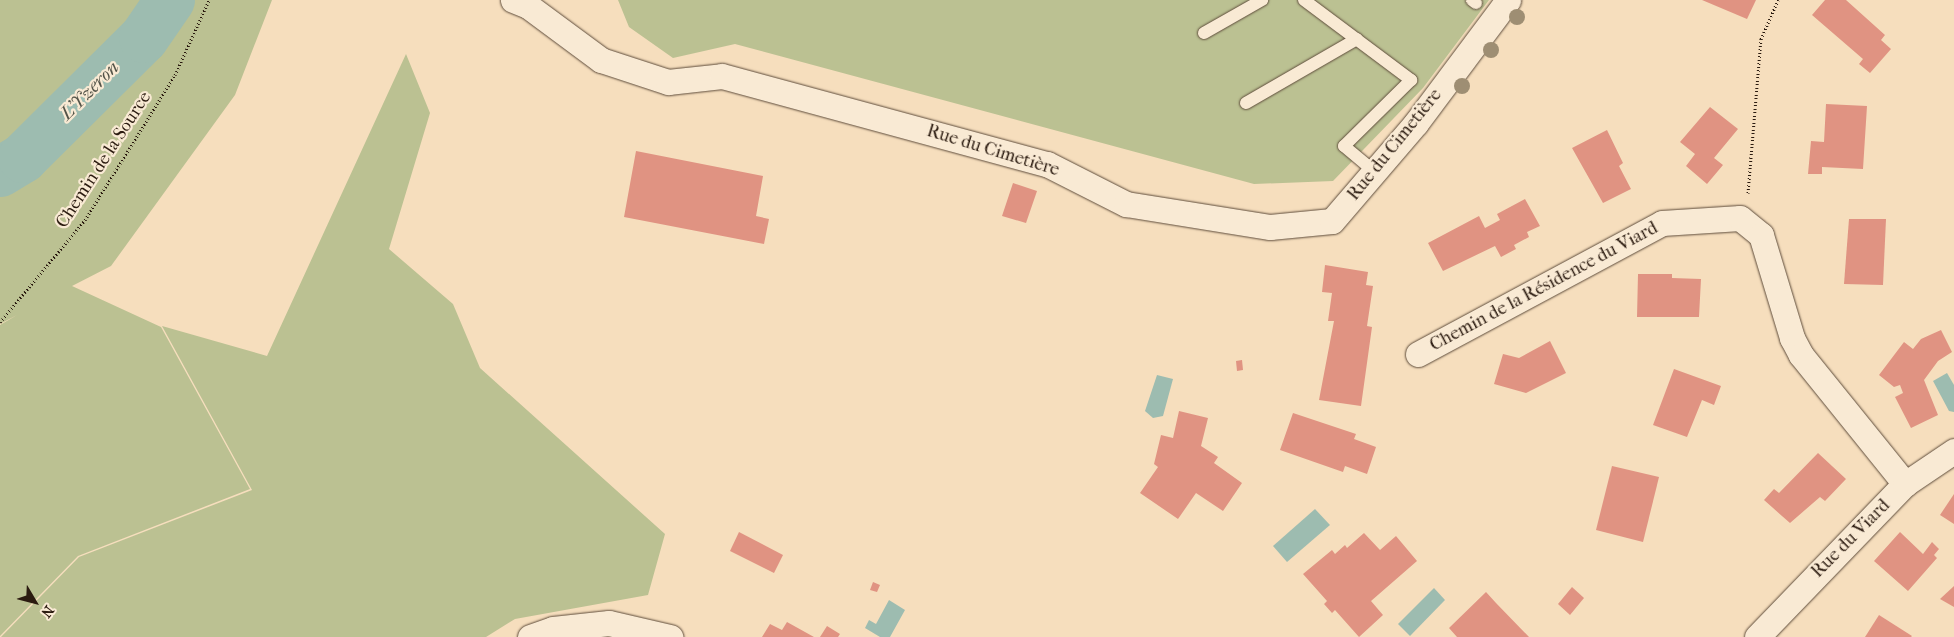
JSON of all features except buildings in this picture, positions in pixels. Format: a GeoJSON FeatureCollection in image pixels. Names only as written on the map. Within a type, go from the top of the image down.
{"type":"FeatureCollection","features":[{"type":"Feature","properties":{"kind":"street","name":"Rue du Cimetière"},"geometry":{"type":"LineString","coordinates":[[513,0],[528,6],[601,60],[668,82],[722,76],[797,94],[1047,164],[1126,204],[1270,227],[1332,221],[1375,172],[1508,0]]}},
{"type":"Feature","properties":{"kind":"street","name":"Chemin de la Résidence du Viard"},"geometry":{"type":"LineString","coordinates":[[1418,354],[1662,223],[1740,218],[1747,224]]}},
{"type":"Feature","properties":{"kind":"street"},"geometry":{"type":"LineString","coordinates":[[1747,224],[1761,235],[1792,338],[1801,355],[1905,484]]}},
{"type":"Feature","properties":{"kind":"street","name":"Rue du Viard"},"geometry":{"type":"LineString","coordinates":[[1756,637],[1905,484],[1954,451]]}},
{"type":"Feature","properties":{"kind":"street"},"geometry":{"type":"LineString","coordinates":[[530,637],[553,629],[609,623],[670,637]]}},
{"type":"Feature","properties":{"kind":"lane"},"geometry":{"type":"LineString","coordinates":[[1204,33],[1262,0]]}},
{"type":"Feature","properties":{"kind":"lane"},"geometry":{"type":"LineString","coordinates":[[1304,0],[1411,80],[1344,146],[1375,172]]}},
{"type":"Feature","properties":{"kind":"lane"},"geometry":{"type":"LineString","coordinates":[[1246,103],[1357,39]]}},
{"type":"Feature","properties":{"kind":"path","name":"Chemin de la Source"},"geometry":{"type":"LineString","coordinates":[[0,322],[85,220],[175,75],[209,0]]}},
{"type":"Feature","properties":{"kind":"path"},"geometry":{"type":"LineString","coordinates":[[1747,224],[1748,164],[1758,107],[1762,39],[1778,0]]}},
{"type":"Feature","properties":{"kind":"green space"},"geometry":{"type":"Polygon","coordinates":[[[0,0],[272,0],[235,95],[111,266],[72,286],[161,327],[250,489],[78,556],[0,636],[0,325],[17,315],[0,324],[0,0]]]}},
{"type":"Feature","properties":{"kind":"green space"},"geometry":{"type":"Polygon","coordinates":[[[618,0],[1489,0],[1423,88],[1333,181],[1254,184],[735,44],[673,58],[629,27],[618,0]]]}},
{"type":"Feature","properties":{"kind":"green space"},"geometry":{"type":"Polygon","coordinates":[[[406,54],[430,113],[389,249],[453,304],[480,368],[665,534],[648,595],[515,619],[486,637],[1,637],[79,557],[252,490],[162,326],[267,356],[406,54]]]}},
{"type":"Feature","properties":{"kind":"shaded area"},"geometry":{"type":"Polygon","coordinates":[[[1947,373],[1954,385],[1954,412],[1949,411],[1933,381],[1947,373]]]}},
{"type":"Feature","properties":{"kind":"shaded area"},"geometry":{"type":"Polygon","coordinates":[[[1157,375],[1173,379],[1163,416],[1153,418],[1145,411],[1157,375]]]}},
{"type":"Feature","properties":{"kind":"shaded area"},"geometry":{"type":"Polygon","coordinates":[[[1315,509],[1330,525],[1287,562],[1273,546],[1315,509]]]}},
{"type":"Feature","properties":{"kind":"shaded area"},"geometry":{"type":"Polygon","coordinates":[[[1434,588],[1445,600],[1410,636],[1398,624],[1434,588]]]}},
{"type":"Feature","properties":{"kind":"shaded area"},"geometry":{"type":"Polygon","coordinates":[[[889,600],[905,610],[890,637],[880,637],[865,628],[869,620],[876,624],[889,600]]]}},
{"type":"Feature","properties":{"kind":"waterway","name":"L'Yzeron"},"geometry":{"type":"LineString","coordinates":[[0,172],[23,158],[144,38],[170,0]]}}]}
